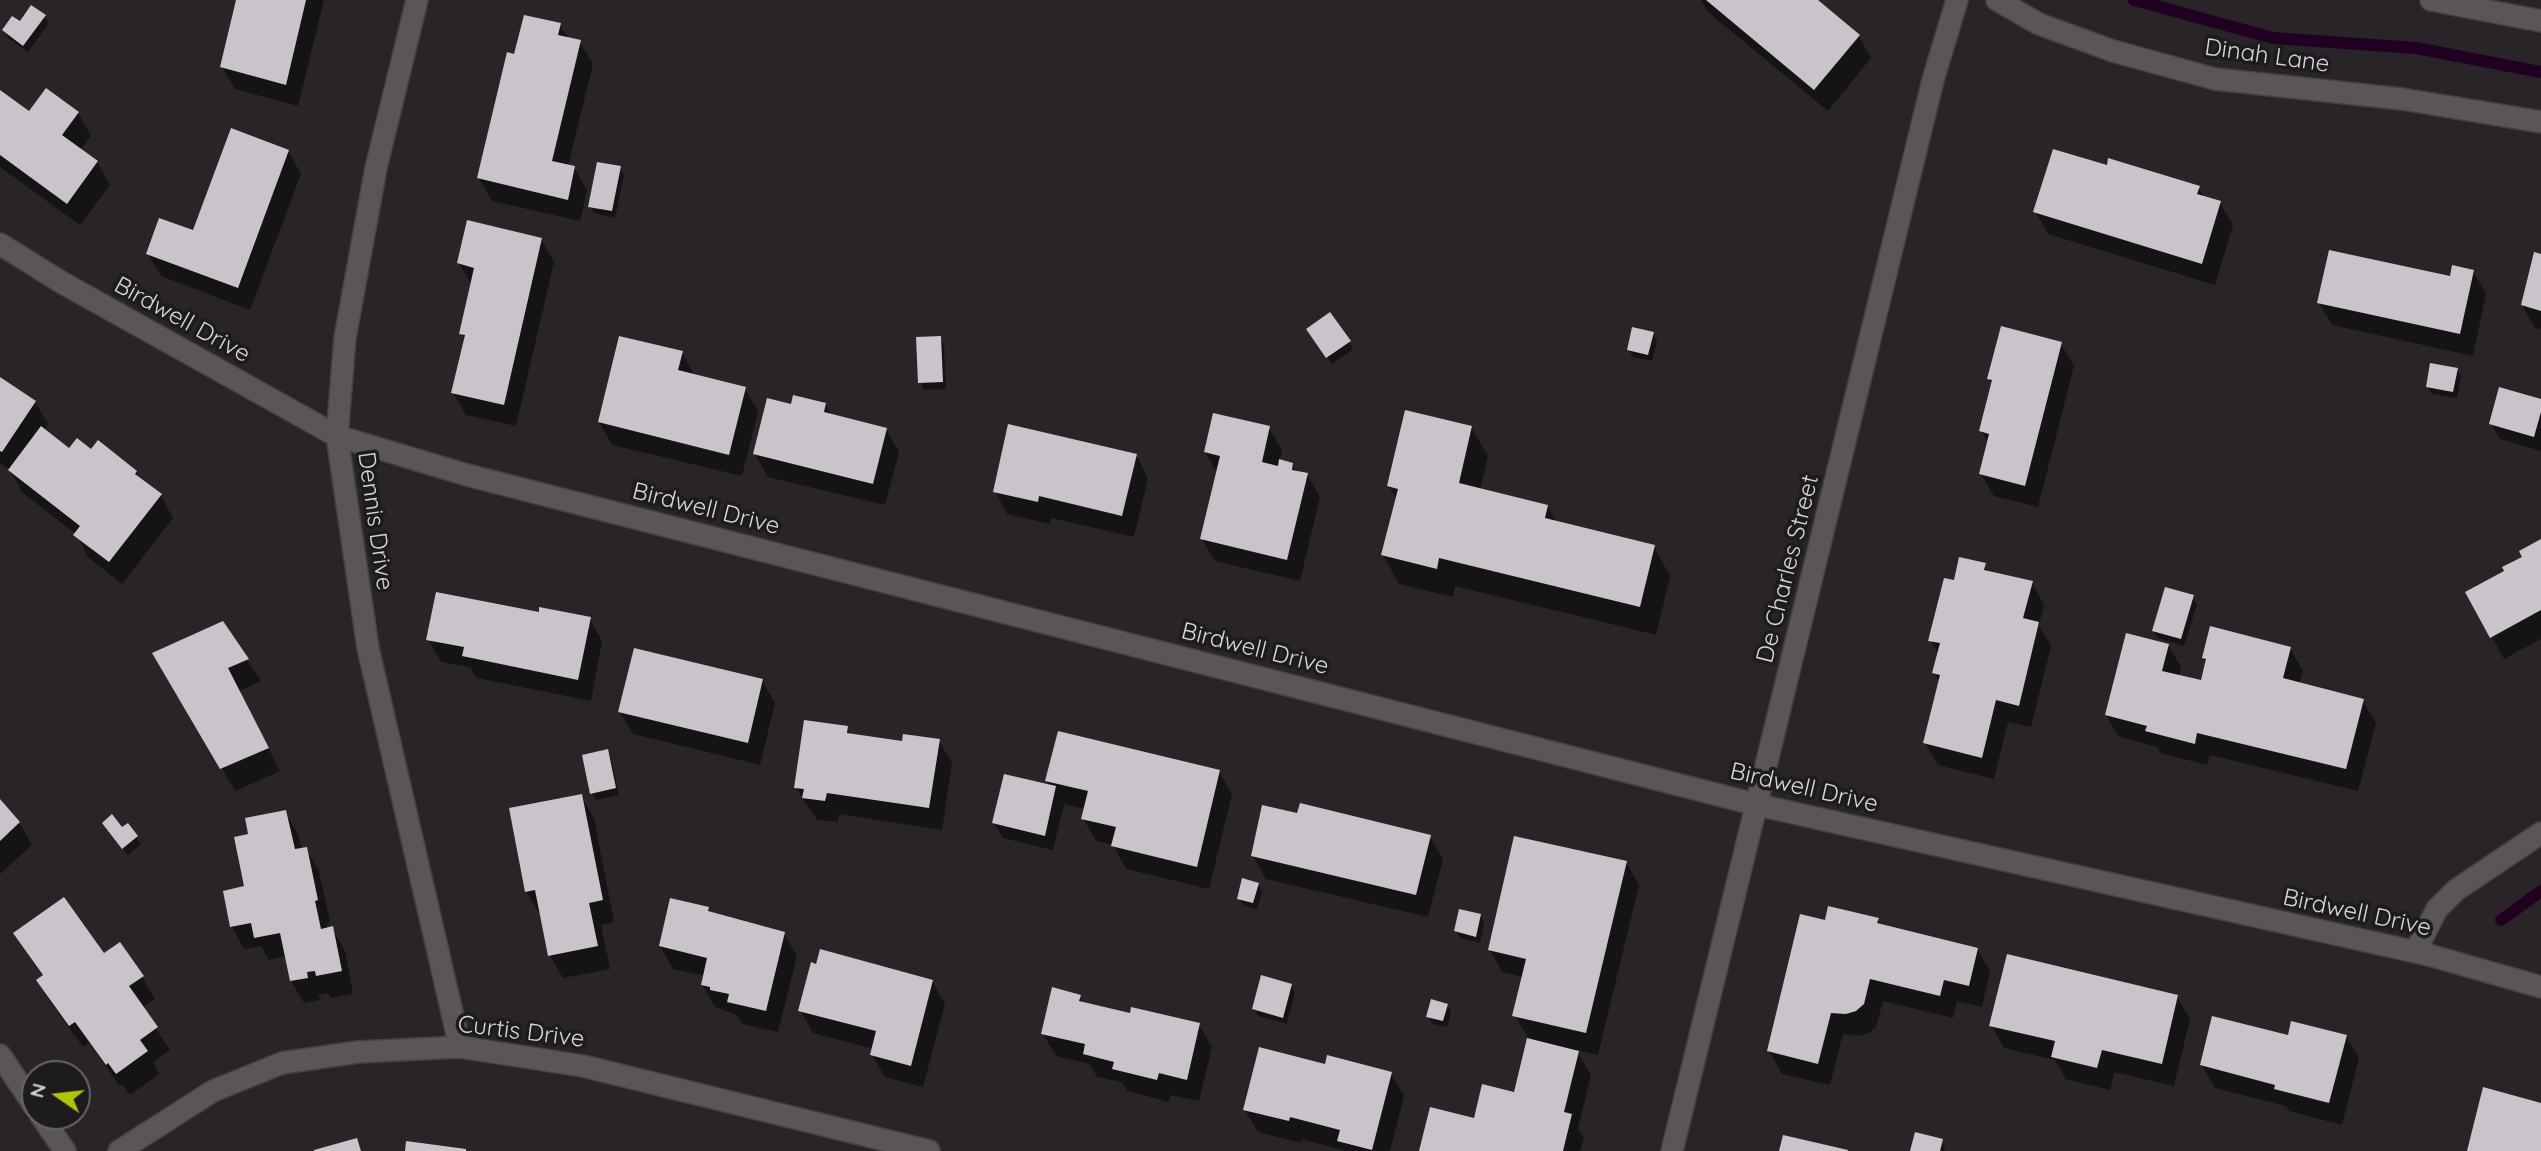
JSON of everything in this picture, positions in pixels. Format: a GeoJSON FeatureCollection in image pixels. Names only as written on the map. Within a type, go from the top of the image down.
{"type":"FeatureCollection","features":[{"type":"Feature","properties":{"kind":"street","name":"Dennis Drive"},"geometry":{"type":"LineString","coordinates":[[417,0],[376,168],[347,324],[337,436],[368,648],[460,1048]]}},
{"type":"Feature","properties":{"kind":"street","name":"De Charles Street"},"geometry":{"type":"LineString","coordinates":[[1672,1151],[1934,80],[1957,0]]}},
{"type":"Feature","properties":{"kind":"street","name":"Dinah Lane"},"geometry":{"type":"LineString","coordinates":[[1997,0],[2039,24],[2113,51],[2215,79],[2402,99],[2541,122]]}},
{"type":"Feature","properties":{"kind":"street"},"geometry":{"type":"LineString","coordinates":[[2431,0],[2541,21]]}},
{"type":"Feature","properties":{"kind":"street","name":"Birdwell Drive"},"geometry":{"type":"LineString","coordinates":[[0,244],[61,282],[337,436],[467,475],[1758,805],[2415,952],[2541,987]]}},
{"type":"Feature","properties":{"kind":"street"},"geometry":{"type":"LineString","coordinates":[[2415,952],[2437,909],[2456,890],[2541,833]]}},
{"type":"Feature","properties":{"kind":"street","name":"Curtis Drive"},"geometry":{"type":"LineString","coordinates":[[119,1151],[213,1091],[282,1063],[358,1052],[460,1048],[583,1066],[929,1151]]}},
{"type":"Feature","properties":{"kind":"street"},"geometry":{"type":"LineString","coordinates":[[0,1055],[21,1086]]}},
{"type":"Feature","properties":{"kind":"street"},"geometry":{"type":"LineString","coordinates":[[51,1130],[65,1151]]}},
{"type":"Feature","properties":{"kind":"building"},"geometry":{"type":"Polygon","coordinates":[[[236,0],[306,0],[286,85],[220,67],[236,0]]]}},
{"type":"Feature","properties":{"kind":"building"},"geometry":{"type":"Polygon","coordinates":[[[1706,0],[1818,0],[1860,35],[1814,90],[1706,0]]]}},
{"type":"Feature","properties":{"kind":"building"},"geometry":{"type":"Polygon","coordinates":[[[31,5],[46,15],[23,46],[2,30],[12,16],[20,21],[31,5]]]}},
{"type":"Feature","properties":{"kind":"building"},"geometry":{"type":"Polygon","coordinates":[[[524,15],[561,23],[558,35],[581,40],[552,161],[575,166],[568,200],[477,178],[507,52],[514,54],[524,15]]]}},
{"type":"Feature","properties":{"kind":"building"},"geometry":{"type":"Polygon","coordinates":[[[46,88],[79,112],[62,135],[98,161],[67,204],[0,155],[0,90],[29,111],[46,88]]]}},
{"type":"Feature","properties":{"kind":"building"},"geometry":{"type":"Polygon","coordinates":[[[231,128],[289,150],[238,288],[146,254],[159,218],[193,230],[231,128]]]}},
{"type":"Feature","properties":{"kind":"building"},"geometry":{"type":"Polygon","coordinates":[[[2053,149],[2107,165],[2108,158],[2200,186],[2197,194],[2221,201],[2202,264],[2033,212],[2053,149]]]}},
{"type":"Feature","properties":{"kind":"building"},"geometry":{"type":"Polygon","coordinates":[[[597,162],[621,166],[612,211],[588,207],[597,162]]]}},
{"type":"Feature","properties":{"kind":"building"},"geometry":{"type":"Polygon","coordinates":[[[467,220],[542,238],[504,405],[451,393],[465,335],[459,334],[474,268],[457,263],[467,220]]]}},
{"type":"Feature","properties":{"kind":"building"},"geometry":{"type":"Polygon","coordinates":[[[2329,250],[2450,276],[2452,265],[2474,270],[2460,334],[2317,303],[2329,250]]]}},
{"type":"Feature","properties":{"kind":"building"},"geometry":{"type":"Polygon","coordinates":[[[2534,252],[2541,254],[2541,311],[2521,305],[2534,252]]]}},
{"type":"Feature","properties":{"kind":"building"},"geometry":{"type":"Polygon","coordinates":[[[1330,312],[1351,341],[1326,358],[1306,329],[1330,312]]]}},
{"type":"Feature","properties":{"kind":"building"},"geometry":{"type":"Polygon","coordinates":[[[2001,326],[2062,342],[2025,486],[1979,474],[1989,434],[1979,431],[1992,380],[1987,379],[2001,326]]]}},
{"type":"Feature","properties":{"kind":"building"},"geometry":{"type":"Polygon","coordinates":[[[1632,327],[1654,332],[1648,355],[1627,350],[1632,327]]]}},
{"type":"Feature","properties":{"kind":"building"},"geometry":{"type":"Polygon","coordinates":[[[619,336],[683,351],[678,370],[746,387],[729,455],[598,422],[619,336]]]}},
{"type":"Feature","properties":{"kind":"building"},"geometry":{"type":"Polygon","coordinates":[[[941,336],[943,382],[918,383],[916,337],[941,336]]]}},
{"type":"Feature","properties":{"kind":"building"},"geometry":{"type":"Polygon","coordinates":[[[2430,363],[2458,368],[2453,392],[2426,387],[2430,363]]]}},
{"type":"Feature","properties":{"kind":"building"},"geometry":{"type":"Polygon","coordinates":[[[0,377],[36,401],[2,452],[0,451],[0,377]]]}},
{"type":"Feature","properties":{"kind":"building"},"geometry":{"type":"Polygon","coordinates":[[[2499,387],[2541,399],[2541,412],[2534,437],[2489,424],[2499,387]]]}},
{"type":"Feature","properties":{"kind":"building"},"geometry":{"type":"Polygon","coordinates":[[[793,395],[826,403],[824,412],[887,428],[873,484],[753,454],[767,398],[791,404],[793,395]]]}},
{"type":"Feature","properties":{"kind":"building"},"geometry":{"type":"Polygon","coordinates":[[[1405,410],[1472,426],[1459,483],[1548,505],[1545,518],[1655,545],[1640,607],[1439,558],[1437,569],[1381,555],[1398,489],[1387,486],[1405,410]]]}},
{"type":"Feature","properties":{"kind":"building"},"geometry":{"type":"Polygon","coordinates":[[[1213,413],[1270,426],[1262,462],[1278,466],[1279,459],[1293,463],[1292,470],[1308,473],[1287,560],[1200,539],[1220,456],[1204,452],[1213,413]]]}},
{"type":"Feature","properties":{"kind":"building"},"geometry":{"type":"Polygon","coordinates":[[[1008,424],[1137,454],[1122,516],[1039,496],[1038,502],[993,492],[1008,424]]]}},
{"type":"Feature","properties":{"kind":"building"},"geometry":{"type":"Polygon","coordinates":[[[41,426],[69,448],[77,438],[91,449],[98,440],[137,471],[135,474],[162,494],[109,562],[73,535],[80,526],[8,470],[41,426]]]}},
{"type":"Feature","properties":{"kind":"building"},"geometry":{"type":"Polygon","coordinates":[[[2541,539],[2541,610],[2490,638],[2465,592],[2504,571],[2502,567],[2522,557],[2519,551],[2541,539]]]}},
{"type":"Feature","properties":{"kind":"building"},"geometry":{"type":"Polygon","coordinates":[[[1959,557],[1986,563],[1984,570],[2033,581],[2023,618],[2039,622],[2019,706],[1996,700],[1982,758],[1923,743],[1940,675],[1932,673],[1940,643],[1928,641],[1944,578],[1954,580],[1959,557]]]}},
{"type":"Feature","properties":{"kind":"building"},"geometry":{"type":"Polygon","coordinates":[[[2165,587],[2194,595],[2181,639],[2152,631],[2165,587]]]}},
{"type":"Feature","properties":{"kind":"building"},"geometry":{"type":"Polygon","coordinates":[[[436,592],[539,612],[539,607],[591,617],[578,680],[462,656],[464,647],[426,640],[436,592]]]}},
{"type":"Feature","properties":{"kind":"building"},"geometry":{"type":"Polygon","coordinates":[[[223,621],[249,659],[228,668],[269,748],[220,769],[152,653],[223,621]]]}},
{"type":"Feature","properties":{"kind":"building"},"geometry":{"type":"Polygon","coordinates":[[[2210,626],[2291,647],[2283,678],[2364,699],[2346,769],[2197,733],[2195,744],[2145,731],[2147,726],[2105,715],[2126,633],[2169,644],[2162,671],[2201,680],[2206,659],[2202,658],[2210,626]]]}},
{"type":"Feature","properties":{"kind":"building"},"geometry":{"type":"Polygon","coordinates":[[[634,648],[763,679],[748,743],[618,712],[634,648]]]}},
{"type":"Feature","properties":{"kind":"building"},"geometry":{"type":"Polygon","coordinates":[[[804,720],[848,726],[847,733],[902,741],[903,734],[940,739],[929,808],[827,793],[825,801],[802,798],[804,789],[794,788],[804,720]]]}},
{"type":"Feature","properties":{"kind":"building"},"geometry":{"type":"Polygon","coordinates":[[[1058,731],[1220,770],[1197,867],[1111,846],[1116,827],[1081,819],[1088,791],[1045,781],[1058,731]]]}},
{"type":"Feature","properties":{"kind":"building"},"geometry":{"type":"Polygon","coordinates":[[[608,749],[616,788],[590,794],[582,755],[608,749]]]}},
{"type":"Feature","properties":{"kind":"building"},"geometry":{"type":"Polygon","coordinates":[[[1004,774],[1056,786],[1045,836],[992,823],[1004,774]]]}},
{"type":"Feature","properties":{"kind":"building"},"geometry":{"type":"Polygon","coordinates":[[[582,794],[603,900],[589,903],[598,946],[548,956],[535,890],[525,892],[509,808],[582,794]]]}},
{"type":"Feature","properties":{"kind":"building"},"geometry":{"type":"Polygon","coordinates":[[[0,799],[20,822],[0,841],[0,799]]]}},
{"type":"Feature","properties":{"kind":"building"},"geometry":{"type":"Polygon","coordinates":[[[1300,803],[1431,835],[1416,895],[1251,856],[1262,805],[1297,813],[1300,803]]]}},
{"type":"Feature","properties":{"kind":"building"},"geometry":{"type":"Polygon","coordinates":[[[286,810],[295,849],[307,847],[321,929],[333,926],[342,971],[316,976],[315,971],[307,972],[308,978],[290,981],[280,933],[254,938],[251,923],[230,927],[223,891],[244,886],[234,837],[248,834],[245,818],[286,810]]]}},
{"type":"Feature","properties":{"kind":"building"},"geometry":{"type":"Polygon","coordinates":[[[112,814],[122,827],[128,823],[138,836],[122,849],[102,823],[112,814]]]}},
{"type":"Feature","properties":{"kind":"building"},"geometry":{"type":"Polygon","coordinates":[[[1514,836],[1627,861],[1586,1033],[1512,1016],[1526,959],[1488,950],[1514,836]]]}},
{"type":"Feature","properties":{"kind":"building"},"geometry":{"type":"Polygon","coordinates":[[[1242,878],[1259,883],[1253,903],[1237,899],[1242,878]]]}},
{"type":"Feature","properties":{"kind":"building"},"geometry":{"type":"Polygon","coordinates":[[[64,897],[104,953],[120,942],[144,976],[129,986],[158,1027],[140,1040],[148,1051],[116,1074],[108,1063],[106,1065],[75,1022],[69,1026],[36,980],[43,975],[13,933],[64,897]]]}},
{"type":"Feature","properties":{"kind":"building"},"geometry":{"type":"Polygon","coordinates":[[[670,898],[709,907],[708,911],[785,932],[766,1011],[727,1002],[729,994],[701,985],[707,958],[659,946],[670,898]]]}},
{"type":"Feature","properties":{"kind":"building"},"geometry":{"type":"Polygon","coordinates":[[[1828,906],[1879,918],[1877,923],[1978,948],[1969,986],[1944,980],[1940,996],[1870,979],[1864,1004],[1856,1011],[1846,1014],[1831,1013],[1818,1064],[1767,1051],[1800,914],[1825,920],[1828,906]]]}},
{"type":"Feature","properties":{"kind":"building"},"geometry":{"type":"Polygon","coordinates":[[[1459,909],[1481,914],[1476,937],[1454,931],[1459,909]]]}},
{"type":"Feature","properties":{"kind":"building"},"geometry":{"type":"Polygon","coordinates":[[[820,949],[933,980],[911,1066],[870,1055],[876,1031],[798,1011],[811,962],[816,964],[820,949]]]}},
{"type":"Feature","properties":{"kind":"building"},"geometry":{"type":"Polygon","coordinates":[[[2007,954],[2178,995],[2162,1064],[2102,1050],[2097,1068],[2051,1057],[2055,1041],[1989,1026],[2007,954]]]}},
{"type":"Feature","properties":{"kind":"building"},"geometry":{"type":"Polygon","coordinates":[[[1261,975],[1292,984],[1283,1018],[1252,1009],[1261,975]]]}},
{"type":"Feature","properties":{"kind":"building"},"geometry":{"type":"Polygon","coordinates":[[[1052,987],[1081,995],[1079,1001],[1130,1013],[1131,1007],[1200,1023],[1187,1080],[1159,1073],[1157,1080],[1112,1069],[1114,1062],[1083,1054],[1085,1044],[1041,1034],[1052,987]]]}},
{"type":"Feature","properties":{"kind":"building"},"geometry":{"type":"Polygon","coordinates":[[[1431,999],[1448,1004],[1443,1021],[1426,1017],[1431,999]]]}},
{"type":"Feature","properties":{"kind":"building"},"geometry":{"type":"Polygon","coordinates":[[[2212,1016],[2288,1035],[2291,1021],[2347,1035],[2329,1103],[2274,1089],[2275,1085],[2200,1065],[2212,1016]]]}},
{"type":"Feature","properties":{"kind":"building"},"geometry":{"type":"Polygon","coordinates":[[[1527,1038],[1579,1051],[1564,1112],[1572,1114],[1563,1151],[1419,1151],[1430,1107],[1474,1118],[1482,1084],[1514,1092],[1527,1038]]]}},
{"type":"Feature","properties":{"kind":"building"},"geometry":{"type":"Polygon","coordinates":[[[1259,1047],[1325,1064],[1327,1055],[1392,1072],[1372,1150],[1337,1141],[1340,1130],[1290,1117],[1289,1121],[1243,1110],[1259,1047]]]}},
{"type":"Feature","properties":{"kind":"building"},"geometry":{"type":"Polygon","coordinates":[[[2483,1087],[2541,1103],[2541,1151],[2467,1151],[2483,1087]]]}},
{"type":"Feature","properties":{"kind":"building"},"geometry":{"type":"Polygon","coordinates":[[[1915,1132],[1943,1139],[1940,1151],[1910,1151],[1915,1132]]]}},
{"type":"Feature","properties":{"kind":"building"},"geometry":{"type":"Polygon","coordinates":[[[1783,1135],[1848,1150],[1848,1151],[1779,1151],[1783,1135]]]}},
{"type":"Feature","properties":{"kind":"building"},"geometry":{"type":"Polygon","coordinates":[[[357,1138],[361,1151],[314,1151],[314,1150],[357,1138]]]}},
{"type":"Feature","properties":{"kind":"building"},"geometry":{"type":"Polygon","coordinates":[[[406,1141],[466,1149],[466,1151],[405,1151],[406,1141]]]}},
{"type":"Feature","properties":{"kind":"waterway"},"geometry":{"type":"LineString","coordinates":[[2134,0],[2273,38],[2416,48],[2541,72]]}},
{"type":"Feature","properties":{"kind":"waterway"},"geometry":{"type":"LineString","coordinates":[[2501,920],[2541,891]]}}]}
